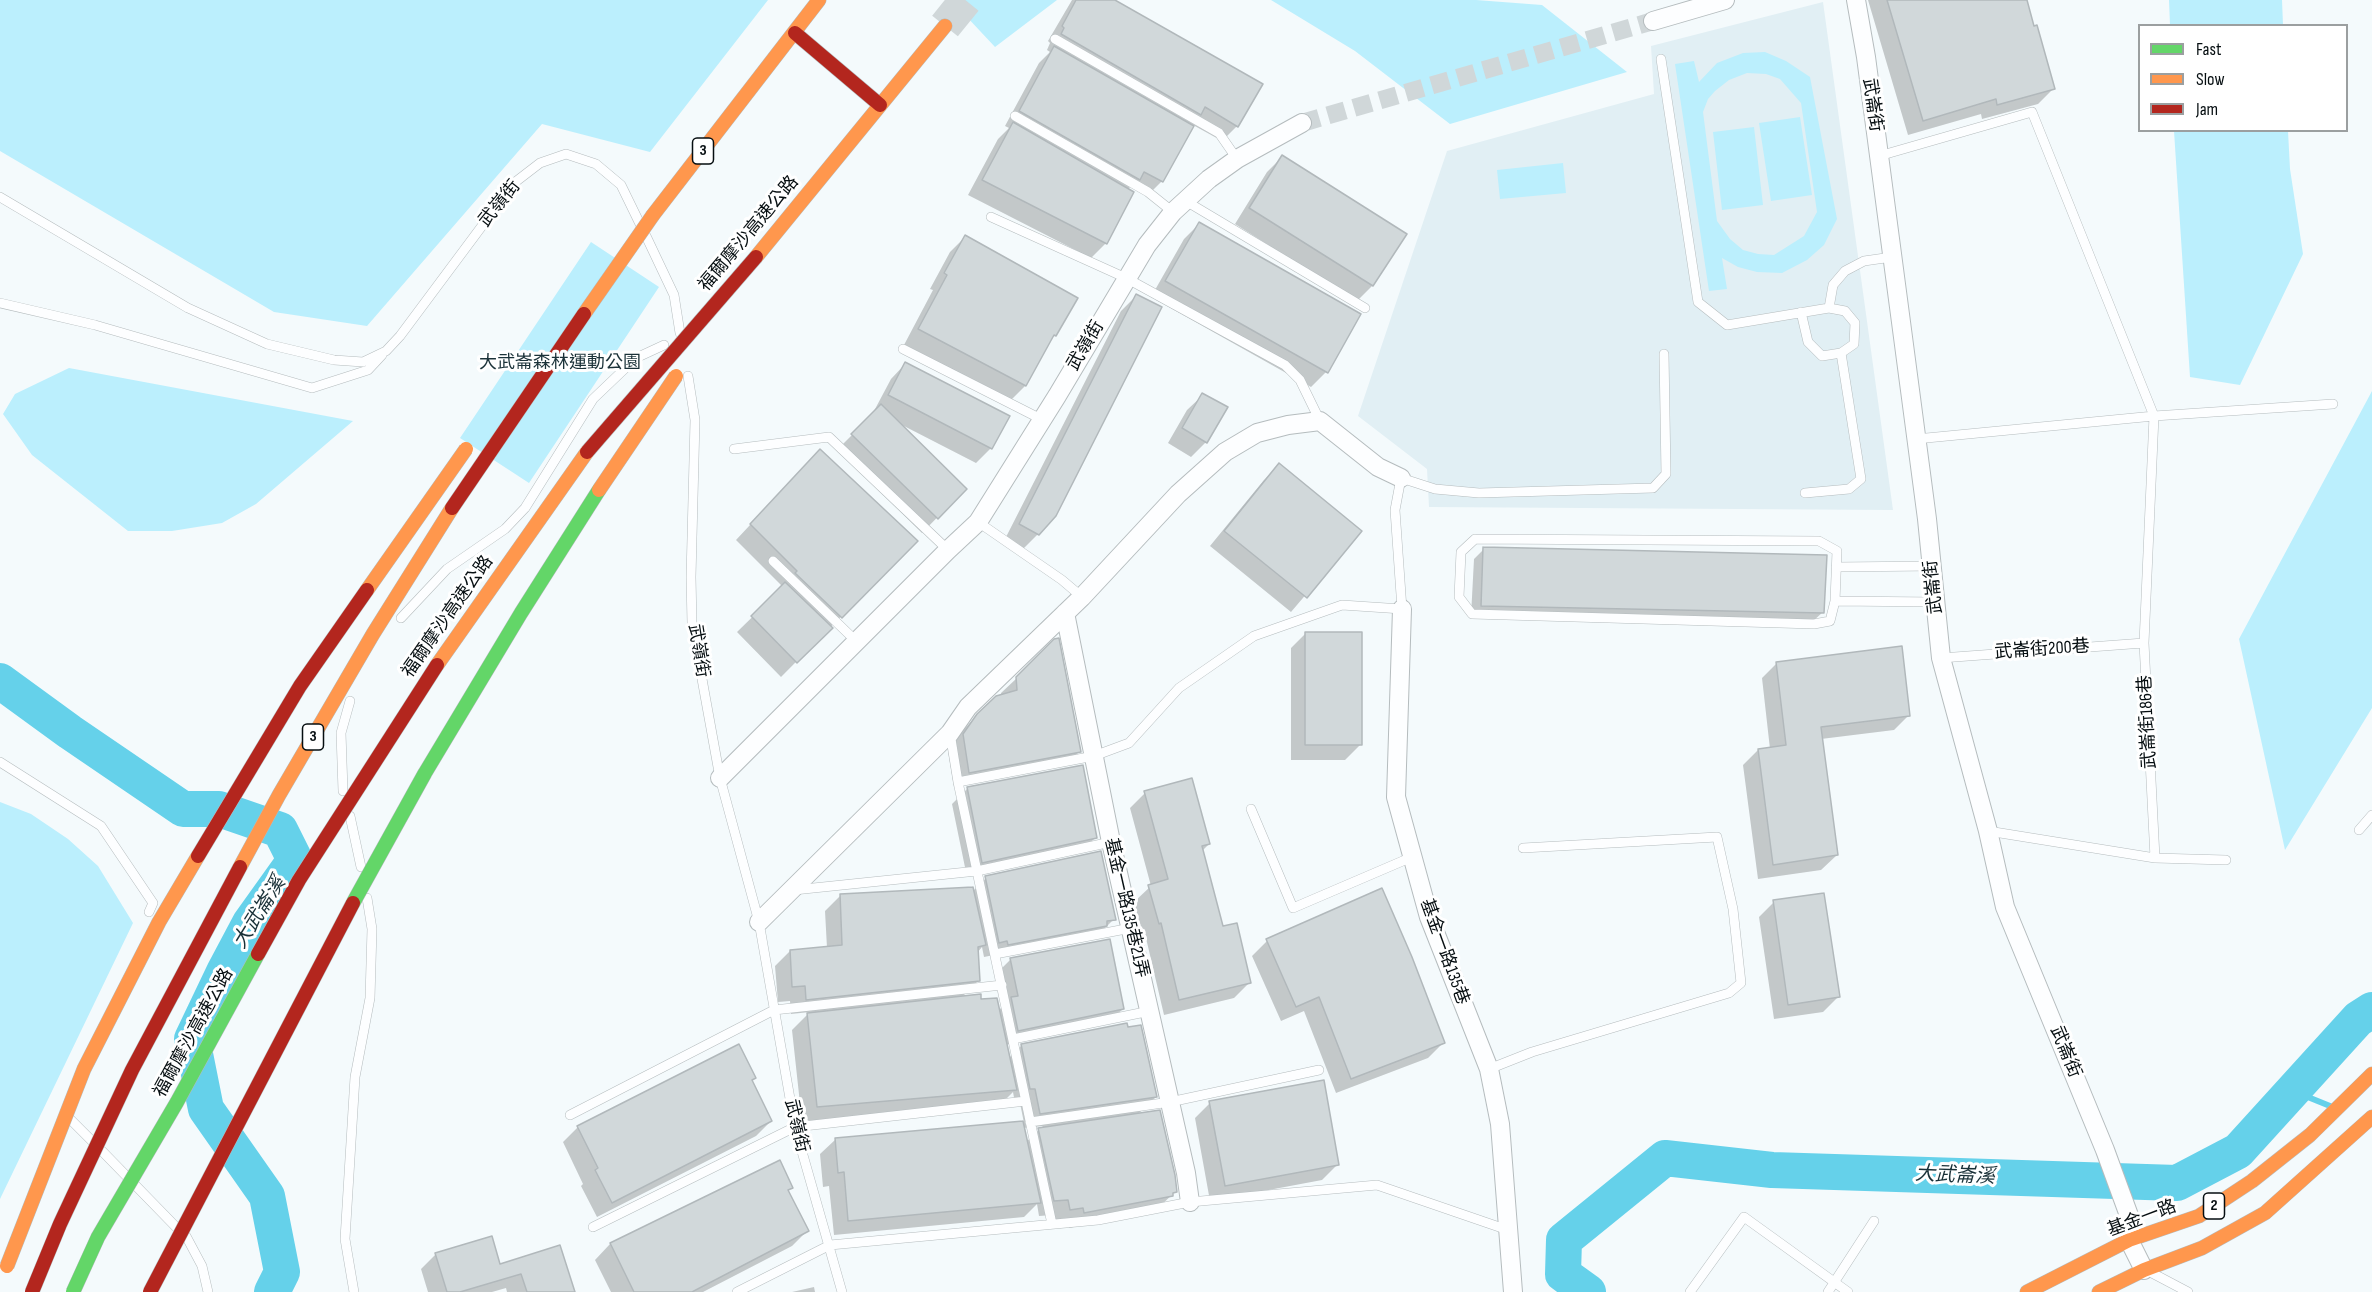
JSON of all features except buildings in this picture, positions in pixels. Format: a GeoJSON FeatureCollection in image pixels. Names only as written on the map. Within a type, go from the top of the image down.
{"type":"FeatureCollection","features":[{"type":"Feature","properties":{"kind":"main road","name":"福爾摩沙高速公路"},"geometry":{"type":"LineString","coordinates":[[32,1292],[60,1224],[132,1070],[279,795],[373,634],[474,473],[653,215],[819,0]]}},
{"type":"Feature","properties":{"kind":"main road","name":"福爾摩沙高速公路"},"geometry":{"type":"LineString","coordinates":[[73,1292],[98,1237],[177,1102],[299,880],[421,688],[581,459],[756,257],[945,26]]}},
{"type":"Feature","properties":{"kind":"main road"},"geometry":{"type":"LineString","coordinates":[[795,33],[880,105]]}},
{"type":"Feature","properties":{"kind":"main road"},"geometry":{"type":"LineString","coordinates":[[555,333],[653,215]]}},
{"type":"Feature","properties":{"kind":"main road"},"geometry":{"type":"LineString","coordinates":[[249,1072],[336,906],[606,478],[756,257]]}},
{"type":"Feature","properties":{"kind":"main road"},"geometry":{"type":"LineString","coordinates":[[0,1281],[84,1069],[159,922],[300,686],[477,434]]}},
{"type":"Feature","properties":{"kind":"main road"},"geometry":{"type":"LineString","coordinates":[[150,1292],[350,909],[425,773],[491,663]]}},
{"type":"Feature","properties":{"kind":"main road","name":"基金一路"},"geometry":{"type":"LineString","coordinates":[[2027,1292],[2129,1240],[2199,1216],[2252,1181],[2310,1135],[2372,1074]]}},
{"type":"Feature","properties":{"kind":"main road","name":"2"},"geometry":{"type":"LineString","coordinates":[[2099,1292],[2144,1270],[2202,1248],[2265,1213],[2372,1117]]}},
{"type":"Feature","properties":{"kind":"main road"},"geometry":{"type":"LineString","coordinates":[[136,1292],[200,1166]]}},
{"type":"Feature","properties":{"kind":"street"},"geometry":{"type":"LineString","coordinates":[[1653,21],[1725,0]]}},
{"type":"Feature","properties":{"kind":"street","name":"武崙街"},"geometry":{"type":"LineString","coordinates":[[1856,0],[1916,439],[1941,658],[1988,831],[2005,907],[2105,1150],[2131,1221],[2129,1240]]}},
{"type":"Feature","properties":{"kind":"street","name":"武嶺街"},"geometry":{"type":"LineString","coordinates":[[720,778],[978,522],[1147,244],[1178,206],[1237,159],[1302,123]]}},
{"type":"Feature","properties":{"kind":"street"},"geometry":{"type":"LineString","coordinates":[[759,921],[950,733],[968,707],[1082,597],[1178,494],[1226,452],[1257,433],[1288,425],[1320,421],[1378,467],[1401,478]]}},
{"type":"Feature","properties":{"kind":"street","name":"基金一路135巷"},"geometry":{"type":"LineString","coordinates":[[1402,609],[1396,797],[1429,918],[1489,1070],[1500,1124],[1513,1292]]}},
{"type":"Feature","properties":{"kind":"street","name":"基金一路135巷21弄"},"geometry":{"type":"LineString","coordinates":[[1065,614],[1111,842],[1186,1173],[1190,1202]]}},
{"type":"Feature","properties":{"kind":"street"},"geometry":{"type":"LineString","coordinates":[[2129,1240],[2144,1270]]}},
{"type":"Feature","properties":{"kind":"lane"},"geometry":{"type":"LineString","coordinates":[[1054,39],[1220,133],[1237,159]]}},
{"type":"Feature","properties":{"kind":"lane"},"geometry":{"type":"LineString","coordinates":[[1661,59],[1698,302],[1727,325],[1802,312],[1828,308],[1845,311],[1855,323],[1854,344],[1841,353],[1822,356],[1808,342],[1802,312]]}},
{"type":"Feature","properties":{"kind":"lane"},"geometry":{"type":"LineString","coordinates":[[1879,156],[2032,112],[2154,416]]}},
{"type":"Feature","properties":{"kind":"lane"},"geometry":{"type":"LineString","coordinates":[[1016,116],[1148,192],[1365,308]]}},
{"type":"Feature","properties":{"kind":"lane","name":"武嶺街"},"geometry":{"type":"LineString","coordinates":[[0,197],[188,308],[267,344],[334,360],[363,362],[386,351],[400,336],[514,183],[540,163],[566,154],[596,164],[621,185],[674,295],[687,360],[695,420],[692,624],[720,778],[759,921],[795,1127],[842,1292]]}},
{"type":"Feature","properties":{"kind":"lane"},"geometry":{"type":"LineString","coordinates":[[991,218],[1126,278],[1284,365],[1300,380],[1320,421]]}},
{"type":"Feature","properties":{"kind":"lane"},"geometry":{"type":"LineString","coordinates":[[1828,308],[1833,285],[1845,271],[1864,261],[1892,257]]}},
{"type":"Feature","properties":{"kind":"lane"},"geometry":{"type":"LineString","coordinates":[[0,303],[94,325],[312,388],[368,370],[386,351]]}},
{"type":"Feature","properties":{"kind":"lane"},"geometry":{"type":"LineString","coordinates":[[396,624],[410,606],[447,569],[505,529],[525,508],[593,399],[636,358],[681,336]]}},
{"type":"Feature","properties":{"kind":"lane"},"geometry":{"type":"LineString","coordinates":[[903,349],[1041,419]]}},
{"type":"Feature","properties":{"kind":"lane"},"geometry":{"type":"LineString","coordinates":[[1805,493],[1849,489],[1861,479],[1841,353]]}},
{"type":"Feature","properties":{"kind":"lane"},"geometry":{"type":"LineString","coordinates":[[957,782],[1094,756],[1129,743],[1179,688],[1254,636],[1342,605],[1402,609],[1395,510],[1401,478],[1436,489],[1479,493],[1653,488],[1666,474],[1664,354]]}},
{"type":"Feature","properties":{"kind":"lane"},"geometry":{"type":"LineString","coordinates":[[1916,439],[2154,416],[2333,404]]}},
{"type":"Feature","properties":{"kind":"lane","name":"武崙街186巷"},"geometry":{"type":"LineString","coordinates":[[2154,416],[2144,643],[2155,858]]}},
{"type":"Feature","properties":{"kind":"lane"},"geometry":{"type":"LineString","coordinates":[[734,449],[829,436],[948,550]]}},
{"type":"Feature","properties":{"kind":"lane"},"geometry":{"type":"LineString","coordinates":[[978,522],[1062,580],[1082,597]]}},
{"type":"Feature","properties":{"kind":"lane"},"geometry":{"type":"LineString","coordinates":[[1475,539],[1819,541],[1837,551],[1836,567],[1830,621],[1814,624],[1472,614],[1459,597],[1461,552],[1475,539]]}},
{"type":"Feature","properties":{"kind":"lane"},"geometry":{"type":"LineString","coordinates":[[773,561],[857,642]]}},
{"type":"Feature","properties":{"kind":"lane"},"geometry":{"type":"LineString","coordinates":[[1836,567],[1932,566]]}},
{"type":"Feature","properties":{"kind":"lane"},"geometry":{"type":"LineString","coordinates":[[1834,601],[1936,602]]}},
{"type":"Feature","properties":{"kind":"lane","name":"武崙街200巷"},"geometry":{"type":"LineString","coordinates":[[1941,658],[2144,643]]}},
{"type":"Feature","properties":{"kind":"lane"},"geometry":{"type":"LineString","coordinates":[[354,1292],[345,1239],[347,1190],[355,1077],[370,998],[372,929],[358,847],[343,790],[341,733],[351,697],[356,688]]}},
{"type":"Feature","properties":{"kind":"lane"},"geometry":{"type":"LineString","coordinates":[[950,733],[957,782],[1052,1224]]}},
{"type":"Feature","properties":{"kind":"lane"},"geometry":{"type":"LineString","coordinates":[[0,762],[101,826],[153,903],[143,924]]}},
{"type":"Feature","properties":{"kind":"lane"},"geometry":{"type":"LineString","coordinates":[[1251,809],[1293,908],[1413,858]]}},
{"type":"Feature","properties":{"kind":"lane"},"geometry":{"type":"LineString","coordinates":[[2359,830],[2372,815]]}},
{"type":"Feature","properties":{"kind":"lane"},"geometry":{"type":"LineString","coordinates":[[1988,831],[2155,858],[2226,860]]}},
{"type":"Feature","properties":{"kind":"lane"},"geometry":{"type":"LineString","coordinates":[[1489,1070],[1533,1052],[1729,993],[1741,983],[1733,909],[1716,837],[1523,848]]}},
{"type":"Feature","properties":{"kind":"lane"},"geometry":{"type":"LineString","coordinates":[[791,890],[977,871],[1111,842]]}},
{"type":"Feature","properties":{"kind":"lane"},"geometry":{"type":"LineString","coordinates":[[995,954],[1131,928]]}},
{"type":"Feature","properties":{"kind":"lane"},"geometry":{"type":"LineString","coordinates":[[570,1115],[774,1010],[1002,985]]}},
{"type":"Feature","properties":{"kind":"lane"},"geometry":{"type":"LineString","coordinates":[[1013,1039],[1150,1011]]}},
{"type":"Feature","properties":{"kind":"lane"},"geometry":{"type":"LineString","coordinates":[[67,1084],[97,1020]]}},
{"type":"Feature","properties":{"kind":"lane"},"geometry":{"type":"LineString","coordinates":[[1030,1122],[1170,1102],[1319,1070]]}},
{"type":"Feature","properties":{"kind":"lane"},"geometry":{"type":"LineString","coordinates":[[593,1227],[795,1127],[1026,1101]]}},
{"type":"Feature","properties":{"kind":"lane"},"geometry":{"type":"LineString","coordinates":[[57,1105],[188,1239],[202,1266],[208,1292]]}},
{"type":"Feature","properties":{"kind":"lane"},"geometry":{"type":"LineString","coordinates":[[737,1292],[830,1245],[1098,1220],[1190,1202],[1377,1185],[1508,1230]]}},
{"type":"Feature","properties":{"kind":"lane"},"geometry":{"type":"LineString","coordinates":[[1690,1292],[1744,1217],[1848,1292]]}},
{"type":"Feature","properties":{"kind":"lane"},"geometry":{"type":"LineString","coordinates":[[1828,1292],[1874,1221]]}},
{"type":"Feature","properties":{"kind":"lane"},"geometry":{"type":"LineString","coordinates":[[2144,1270],[2188,1292]]}},
{"type":"Feature","properties":{"kind":"shaded area"},"geometry":{"type":"Polygon","coordinates":[[[1823,2],[1893,510],[1429,507],[1427,469],[1358,416],[1447,151],[1654,94],[1651,46],[1823,2]]]}},
{"type":"Feature","properties":{"kind":"green space"},"geometry":{"type":"Polygon","coordinates":[[[0,0],[768,0],[650,152],[542,124],[367,326],[274,312],[0,151],[0,0]]]}},
{"type":"Feature","properties":{"kind":"green space"},"geometry":{"type":"Polygon","coordinates":[[[951,0],[1057,0],[995,47],[951,0]]]}},
{"type":"Feature","properties":{"kind":"green space"},"geometry":{"type":"Polygon","coordinates":[[[1271,0],[1476,0],[1542,5],[1627,72],[1450,124],[1355,51],[1271,0]]]}},
{"type":"Feature","properties":{"kind":"green space"},"geometry":{"type":"Polygon","coordinates":[[[2169,0],[2282,0],[2283,24],[2170,24],[2169,0]]]}},
{"type":"Feature","properties":{"kind":"green space"},"geometry":{"type":"Polygon","coordinates":[[[1765,52],[1786,61],[1810,77],[1837,219],[1824,245],[1807,260],[1782,273],[1757,272],[1738,267],[1722,258],[1727,289],[1709,291],[1675,64],[1694,61],[1699,82],[1717,63],[1743,53],[1765,52]],[[1747,73],[1729,80],[1708,99],[1703,112],[1717,221],[1730,239],[1743,250],[1774,255],[1804,236],[1817,212],[1801,103],[1780,79],[1766,74],[1747,73]]]}},
{"type":"Feature","properties":{"kind":"green space"},"geometry":{"type":"Polygon","coordinates":[[[1800,117],[1812,195],[1771,201],[1759,123],[1800,117]]]}},
{"type":"Feature","properties":{"kind":"green space"},"geometry":{"type":"Polygon","coordinates":[[[1754,127],[1763,205],[1722,210],[1713,132],[1754,127]]]}},
{"type":"Feature","properties":{"kind":"green space"},"geometry":{"type":"Polygon","coordinates":[[[2174,132],[2288,132],[2290,169],[2303,254],[2240,385],[2190,377],[2174,132]]]}},
{"type":"Feature","properties":{"kind":"green space"},"geometry":{"type":"Polygon","coordinates":[[[1563,163],[1566,193],[1500,199],[1497,170],[1563,163]]]}},
{"type":"Feature","properties":{"kind":"green space","name":"大武崙森林運動公園"},"geometry":{"type":"Polygon","coordinates":[[[591,242],[659,287],[529,483],[460,438],[591,242]]]}},
{"type":"Feature","properties":{"kind":"green space"},"geometry":{"type":"Polygon","coordinates":[[[69,368],[353,421],[256,504],[222,523],[172,531],[128,531],[32,455],[3,414],[15,394],[69,368]]]}},
{"type":"Feature","properties":{"kind":"green space"},"geometry":{"type":"Polygon","coordinates":[[[2372,391],[2372,708],[2285,850],[2239,639],[2372,391]]]}},
{"type":"Feature","properties":{"kind":"green space"},"geometry":{"type":"Polygon","coordinates":[[[0,802],[31,814],[68,839],[98,866],[133,923],[0,1199],[0,802]]]}},
{"type":"Feature","properties":{"kind":"waterway","name":"大武崙溪"},"geometry":{"type":"LineString","coordinates":[[0,681],[183,809],[219,809],[280,830],[295,860],[250,923],[192,1039],[206,1109],[267,1196],[282,1272],[272,1292]]}},
{"type":"Feature","properties":{"kind":"waterway","name":"大武崙溪"},"geometry":{"type":"LineString","coordinates":[[1588,1292],[1563,1274],[1564,1240],[1665,1158],[1772,1170],[2177,1183],[2238,1151],[2358,1019],[2372,1010]]}},
{"type":"Feature","properties":{"kind":"waterway"},"geometry":{"type":"LineString","coordinates":[[2293,1091],[2330,1106]]}},
{"type":"Feature","properties":{"kind":"tunnel"},"geometry":{"type":"LineString","coordinates":[[945,26],[966,0]]}},
{"type":"Feature","properties":{"kind":"tunnel"},"geometry":{"type":"LineString","coordinates":[[1302,123],[1653,21]]}},
{"type":"Feature","properties":{"kind":"traffic: slow"},"geometry":{"type":"LineString","coordinates":[[653,215],[819,0]]}},
{"type":"Feature","properties":{"kind":"traffic: slow"},"geometry":{"type":"LineString","coordinates":[[756,257],[945,26]]}},
{"type":"Feature","properties":{"kind":"traffic: slow"},"geometry":{"type":"LineString","coordinates":[[584,314],[653,215]]}},
{"type":"Feature","properties":{"kind":"traffic: slow"},"geometry":{"type":"LineString","coordinates":[[599,490],[676,376]]}},
{"type":"Feature","properties":{"kind":"traffic: slow"},"geometry":{"type":"LineString","coordinates":[[367,590],[466,449]]}},
{"type":"Feature","properties":{"kind":"traffic: slow"},"geometry":{"type":"LineString","coordinates":[[437,665],[587,452]]}},
{"type":"Feature","properties":{"kind":"traffic: slow"},"geometry":{"type":"LineString","coordinates":[[240,867],[279,795],[373,634],[452,508]]}},
{"type":"Feature","properties":{"kind":"traffic: slow"},"geometry":{"type":"LineString","coordinates":[[7,1266],[84,1069],[159,922],[198,856]]}},
{"type":"Feature","properties":{"kind":"traffic: slow"},"geometry":{"type":"LineString","coordinates":[[2027,1292],[2129,1240],[2199,1216],[2252,1181],[2310,1135],[2372,1074]]}},
{"type":"Feature","properties":{"kind":"traffic: slow"},"geometry":{"type":"LineString","coordinates":[[2099,1292],[2144,1270],[2202,1248],[2265,1213],[2372,1117]]}},
{"type":"Feature","properties":{"kind":"traffic: jam"},"geometry":{"type":"LineString","coordinates":[[795,33],[880,105]]}},
{"type":"Feature","properties":{"kind":"traffic: jam"},"geometry":{"type":"LineString","coordinates":[[587,452],[756,257]]}},
{"type":"Feature","properties":{"kind":"traffic: jam"},"geometry":{"type":"LineString","coordinates":[[452,508],[584,314]]}},
{"type":"Feature","properties":{"kind":"traffic: jam"},"geometry":{"type":"LineString","coordinates":[[198,856],[300,686],[367,590]]}},
{"type":"Feature","properties":{"kind":"traffic: jam"},"geometry":{"type":"LineString","coordinates":[[258,954],[299,880],[437,665]]}},
{"type":"Feature","properties":{"kind":"traffic: jam"},"geometry":{"type":"LineString","coordinates":[[32,1292],[60,1224],[132,1070],[240,867]]}},
{"type":"Feature","properties":{"kind":"traffic: jam"},"geometry":{"type":"LineString","coordinates":[[150,1292],[353,903]]}},
{"type":"Feature","properties":{"kind":"traffic: fast"},"geometry":{"type":"LineString","coordinates":[[353,903],[425,773],[521,613],[599,490]]}},
{"type":"Feature","properties":{"kind":"traffic: fast"},"geometry":{"type":"LineString","coordinates":[[73,1292],[98,1237],[177,1102],[258,954]]}}]}
